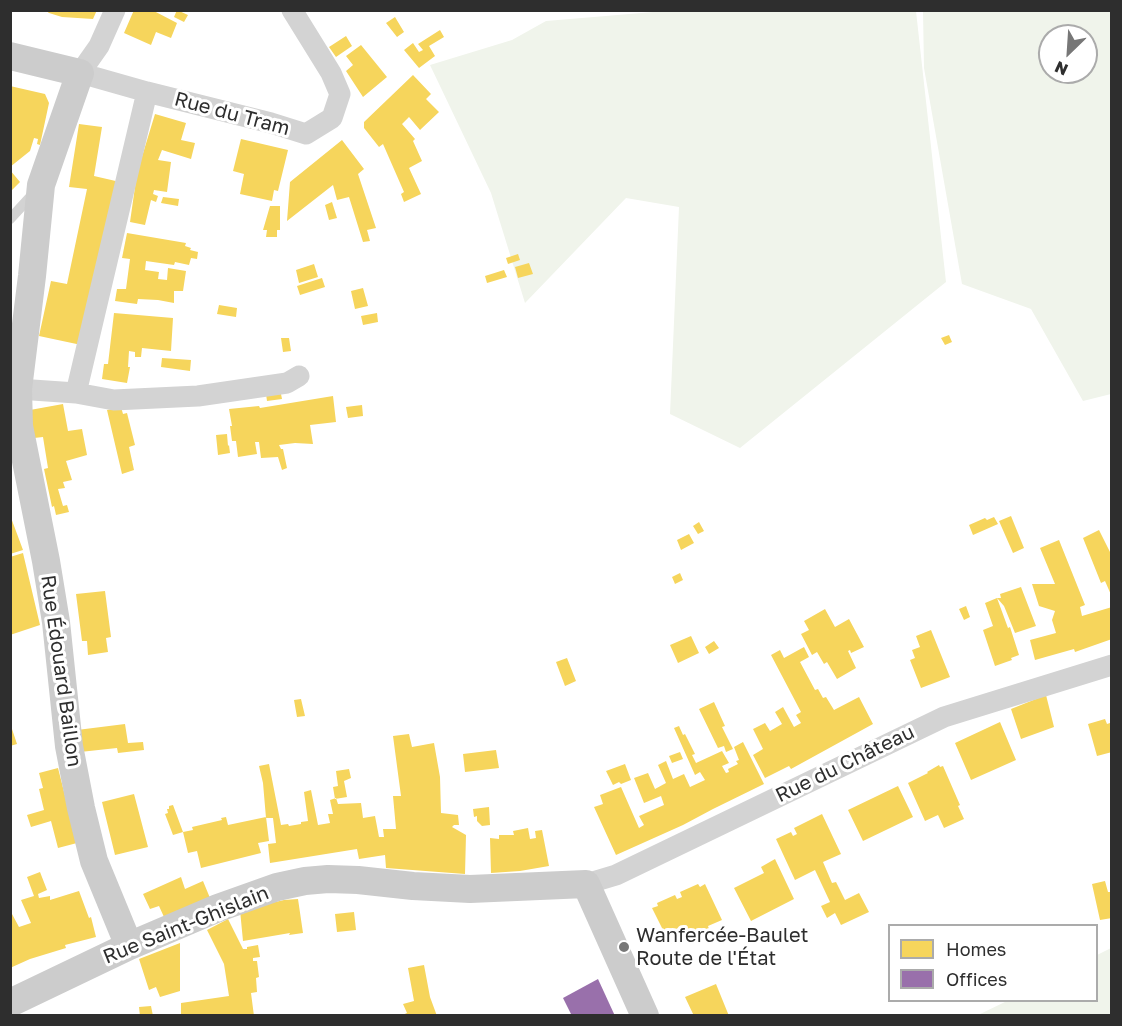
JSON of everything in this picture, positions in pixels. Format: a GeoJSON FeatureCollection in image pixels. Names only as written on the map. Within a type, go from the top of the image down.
{"type":"FeatureCollection","features":[{"type":"Feature","properties":{"kind":"main road","name":"Rue du Tram"},"geometry":{"type":"LineString","coordinates":[[10,56],[80,73]]}},
{"type":"Feature","properties":{"kind":"main road","name":"Rue Édouard Baillon"},"geometry":{"type":"LineString","coordinates":[[80,73],[41,185],[32,276],[20,331],[19,426],[22,464],[46,561],[56,622],[69,746],[81,808],[94,861],[129,946]]}},
{"type":"Feature","properties":{"kind":"main road","name":"Rue Saint-Ghislain"},"geometry":{"type":"LineString","coordinates":[[10,1003],[129,946],[218,908],[277,887],[305,881],[358,880],[470,889],[586,884]]}},
{"type":"Feature","properties":{"kind":"main road"},"geometry":{"type":"LineString","coordinates":[[586,884],[645,1016]]}},
{"type":"Feature","properties":{"kind":"street","name":"Rue Édouard Baillon"},"geometry":{"type":"LineString","coordinates":[[80,73],[99,46],[114,10]]}},
{"type":"Feature","properties":{"kind":"street","name":"Rue du Tram"},"geometry":{"type":"LineString","coordinates":[[80,73],[306,134],[332,118],[340,94],[331,73],[292,10]]}},
{"type":"Feature","properties":{"kind":"street"},"geometry":{"type":"LineString","coordinates":[[76,393],[147,92]]}},
{"type":"Feature","properties":{"kind":"street"},"geometry":{"type":"LineString","coordinates":[[18,389],[76,393],[114,400],[198,396],[287,383],[299,376]]}},
{"type":"Feature","properties":{"kind":"street","name":"Rue du Château"},"geometry":{"type":"LineString","coordinates":[[586,884],[616,875],[944,717],[1112,664]]}},
{"type":"Feature","properties":{"kind":"lane"},"geometry":{"type":"LineString","coordinates":[[10,219],[41,185]]}},
{"type":"Feature","properties":{"kind":"shaded area"},"geometry":{"type":"Polygon","coordinates":[[[677,10],[916,11],[946,282],[740,448],[670,414],[679,207],[626,198],[525,303],[491,193],[430,65],[512,40],[546,21],[677,10]]]}},
{"type":"Feature","properties":{"kind":"shaded area"},"geometry":{"type":"Polygon","coordinates":[[[923,11],[1111,11],[1111,394],[1083,401],[1031,309],[962,284],[924,68],[923,11]]]}},
{"type":"Feature","properties":{"kind":"shaded area"},"geometry":{"type":"Polygon","coordinates":[[[1111,948],[1111,1015],[978,1015],[1005,1002],[1098,1002],[1098,954],[1111,948]]]}},
{"type":"Feature","properties":{"kind":"building: Homes"},"geometry":{"type":"Polygon","coordinates":[[[45,10],[97,10],[93,19],[62,17],[45,10]]]}},
{"type":"Feature","properties":{"kind":"building: Homes"},"geometry":{"type":"Polygon","coordinates":[[[134,10],[152,10],[177,23],[171,38],[156,32],[151,45],[124,33],[134,10]]]}},
{"type":"Feature","properties":{"kind":"building: Homes"},"geometry":{"type":"Polygon","coordinates":[[[177,10],[188,15],[184,22],[174,17],[177,10]]]}},
{"type":"Feature","properties":{"kind":"building: Homes"},"geometry":{"type":"Polygon","coordinates":[[[395,17],[404,32],[397,37],[386,23],[395,17]]]}},
{"type":"Feature","properties":{"kind":"building: Homes"},"geometry":{"type":"Polygon","coordinates":[[[440,30],[444,37],[429,46],[435,56],[419,68],[404,50],[413,43],[419,52],[423,50],[418,44],[440,30]]]}},
{"type":"Feature","properties":{"kind":"building: Homes"},"geometry":{"type":"Polygon","coordinates":[[[346,36],[352,46],[336,57],[329,47],[346,36]]]}},
{"type":"Feature","properties":{"kind":"building: Homes"},"geometry":{"type":"Polygon","coordinates":[[[361,45],[387,77],[363,97],[346,71],[353,65],[346,56],[361,45]]]}},
{"type":"Feature","properties":{"kind":"building: Homes"},"geometry":{"type":"Polygon","coordinates":[[[413,75],[431,94],[426,99],[439,112],[420,130],[409,117],[402,124],[415,139],[413,141],[422,161],[409,168],[421,194],[404,202],[401,194],[404,192],[383,144],[379,147],[364,128],[364,122],[413,75]]]}},
{"type":"Feature","properties":{"kind":"building: Homes"},"geometry":{"type":"Polygon","coordinates":[[[10,86],[45,94],[49,103],[40,145],[37,144],[38,139],[34,138],[30,151],[10,167],[10,86]]]}},
{"type":"Feature","properties":{"kind":"building: Homes"},"geometry":{"type":"Polygon","coordinates":[[[155,114],[186,123],[181,140],[195,143],[191,159],[162,150],[158,160],[171,162],[167,192],[154,190],[153,194],[158,196],[156,202],[151,200],[145,225],[130,222],[137,173],[155,114]]]}},
{"type":"Feature","properties":{"kind":"building: Homes"},"geometry":{"type":"Polygon","coordinates":[[[79,124],[102,127],[94,176],[120,182],[86,346],[39,336],[51,281],[67,284],[87,189],[69,187],[79,124]]]}},
{"type":"Feature","properties":{"kind":"building: Homes"},"geometry":{"type":"Polygon","coordinates":[[[241,139],[288,150],[278,191],[274,190],[272,201],[240,194],[244,174],[233,171],[241,139]]]}},
{"type":"Feature","properties":{"kind":"building: Homes"},"geometry":{"type":"Polygon","coordinates":[[[342,140],[364,169],[358,174],[376,228],[367,230],[370,241],[363,242],[349,197],[337,200],[333,185],[287,221],[290,182],[342,140]]]}},
{"type":"Feature","properties":{"kind":"building: Homes"},"geometry":{"type":"Polygon","coordinates":[[[10,170],[20,182],[10,192],[10,170]]]}},
{"type":"Feature","properties":{"kind":"building: Homes"},"geometry":{"type":"Polygon","coordinates":[[[163,197],[179,199],[178,206],[161,203],[163,197]]]}},
{"type":"Feature","properties":{"kind":"building: Homes"},"geometry":{"type":"Polygon","coordinates":[[[332,202],[337,218],[329,220],[325,205],[332,202]]]}},
{"type":"Feature","properties":{"kind":"building: Homes"},"geometry":{"type":"Polygon","coordinates":[[[270,206],[280,206],[280,230],[277,230],[277,237],[266,237],[267,230],[263,230],[270,206]]]}},
{"type":"Feature","properties":{"kind":"building: Homes"},"geometry":{"type":"Polygon","coordinates":[[[127,233],[186,243],[185,246],[191,248],[190,250],[198,252],[197,259],[191,258],[189,265],[146,261],[145,270],[159,272],[158,279],[167,280],[168,268],[186,271],[183,291],[174,291],[174,303],[138,299],[137,304],[115,301],[117,289],[126,289],[130,259],[122,258],[127,233]]]}},
{"type":"Feature","properties":{"kind":"building: Homes"},"geometry":{"type":"Polygon","coordinates":[[[518,254],[520,260],[508,264],[506,258],[518,254]]]}},
{"type":"Feature","properties":{"kind":"building: Homes"},"geometry":{"type":"Polygon","coordinates":[[[529,263],[533,274],[518,278],[515,267],[529,263]]]}},
{"type":"Feature","properties":{"kind":"building: Homes"},"geometry":{"type":"Polygon","coordinates":[[[314,264],[318,277],[299,283],[296,270],[314,264]]]}},
{"type":"Feature","properties":{"kind":"building: Homes"},"geometry":{"type":"Polygon","coordinates":[[[504,270],[507,277],[487,283],[485,276],[504,270]]]}},
{"type":"Feature","properties":{"kind":"building: Homes"},"geometry":{"type":"Polygon","coordinates":[[[322,278],[325,287],[300,295],[297,286],[322,278]]]}},
{"type":"Feature","properties":{"kind":"building: Homes"},"geometry":{"type":"Polygon","coordinates":[[[363,288],[368,306],[355,309],[351,291],[363,288]]]}},
{"type":"Feature","properties":{"kind":"building: Homes"},"geometry":{"type":"Polygon","coordinates":[[[219,305],[237,308],[236,317],[217,314],[219,305]]]}},
{"type":"Feature","properties":{"kind":"building: Homes"},"geometry":{"type":"Polygon","coordinates":[[[114,313],[173,318],[171,351],[142,348],[141,357],[135,357],[135,352],[129,351],[128,367],[130,367],[127,383],[102,379],[104,364],[108,364],[114,313]]]}},
{"type":"Feature","properties":{"kind":"building: Homes"},"geometry":{"type":"Polygon","coordinates":[[[377,313],[378,322],[363,325],[361,316],[377,313]]]}},
{"type":"Feature","properties":{"kind":"building: Homes"},"geometry":{"type":"Polygon","coordinates":[[[949,335],[952,342],[945,345],[941,338],[949,335]]]}},
{"type":"Feature","properties":{"kind":"building: Homes"},"geometry":{"type":"Polygon","coordinates":[[[281,338],[289,338],[291,351],[283,352],[281,338]]]}},
{"type":"Feature","properties":{"kind":"building: Homes"},"geometry":{"type":"Polygon","coordinates":[[[162,358],[191,360],[190,371],[161,367],[162,358]]]}},
{"type":"Feature","properties":{"kind":"building: Homes"},"geometry":{"type":"Polygon","coordinates":[[[280,389],[282,399],[267,401],[266,394],[280,389]]]}},
{"type":"Feature","properties":{"kind":"building: Homes"},"geometry":{"type":"Polygon","coordinates":[[[333,396],[336,422],[310,425],[313,444],[279,445],[283,449],[287,468],[282,470],[278,457],[261,458],[259,442],[255,442],[257,454],[238,457],[236,441],[232,441],[229,409],[259,406],[260,408],[333,396]]]}},
{"type":"Feature","properties":{"kind":"building: Homes"},"geometry":{"type":"Polygon","coordinates":[[[63,404],[68,431],[82,429],[87,455],[66,461],[72,480],[63,482],[65,488],[58,489],[63,506],[67,505],[69,512],[56,515],[54,506],[52,507],[44,469],[48,468],[43,437],[34,438],[30,410],[63,404]]]}},
{"type":"Feature","properties":{"kind":"building: Homes"},"geometry":{"type":"Polygon","coordinates":[[[362,405],[363,416],[348,418],[346,407],[362,405]]]}},
{"type":"Feature","properties":{"kind":"building: Homes"},"geometry":{"type":"Polygon","coordinates":[[[121,407],[123,414],[127,413],[135,445],[129,447],[134,470],[122,474],[107,410],[121,407]]]}},
{"type":"Feature","properties":{"kind":"building: Homes"},"geometry":{"type":"Polygon","coordinates":[[[227,434],[230,453],[218,455],[216,435],[227,434]]]}},
{"type":"Feature","properties":{"kind":"building: Homes"},"geometry":{"type":"Polygon","coordinates":[[[10,515],[23,550],[10,554],[10,515]]]}},
{"type":"Feature","properties":{"kind":"building: Homes"},"geometry":{"type":"Polygon","coordinates":[[[1011,516],[1024,548],[1013,553],[999,521],[1011,516]]]}},
{"type":"Feature","properties":{"kind":"building: Homes"},"geometry":{"type":"Polygon","coordinates":[[[994,517],[998,524],[973,535],[969,525],[994,517]]]}},
{"type":"Feature","properties":{"kind":"building: Homes"},"geometry":{"type":"Polygon","coordinates":[[[699,522],[704,531],[698,534],[693,526],[699,522]]]}},
{"type":"Feature","properties":{"kind":"building: Homes"},"geometry":{"type":"Polygon","coordinates":[[[1099,530],[1112,556],[1112,597],[1105,581],[1101,583],[1083,538],[1099,530]]]}},
{"type":"Feature","properties":{"kind":"building: Homes"},"geometry":{"type":"Polygon","coordinates":[[[689,534],[694,543],[681,550],[677,540],[689,534]]]}},
{"type":"Feature","properties":{"kind":"building: Homes"},"geometry":{"type":"Polygon","coordinates":[[[1059,540],[1085,605],[1080,607],[1082,616],[1112,607],[1112,639],[1075,652],[1074,649],[1035,660],[1030,640],[1056,633],[1052,620],[1055,611],[1039,606],[1032,584],[1055,584],[1040,548],[1059,540]]]}},
{"type":"Feature","properties":{"kind":"building: Homes"},"geometry":{"type":"Polygon","coordinates":[[[23,553],[40,625],[10,635],[10,557],[23,553]]]}},
{"type":"Feature","properties":{"kind":"building: Homes"},"geometry":{"type":"Polygon","coordinates":[[[680,573],[683,580],[675,584],[672,577],[680,573]]]}},
{"type":"Feature","properties":{"kind":"building: Homes"},"geometry":{"type":"Polygon","coordinates":[[[1021,587],[1036,626],[1015,633],[1004,606],[997,598],[1001,598],[1000,594],[1021,587]]]}},
{"type":"Feature","properties":{"kind":"building: Homes"},"geometry":{"type":"Polygon","coordinates":[[[105,591],[111,637],[106,638],[108,652],[88,655],[87,641],[82,641],[76,594],[105,591]]]}},
{"type":"Feature","properties":{"kind":"building: Homes"},"geometry":{"type":"Polygon","coordinates":[[[997,598],[1019,655],[995,666],[983,630],[993,626],[985,603],[997,598]]]}},
{"type":"Feature","properties":{"kind":"building: Homes"},"geometry":{"type":"Polygon","coordinates":[[[966,606],[970,617],[964,620],[959,609],[966,606]]]}},
{"type":"Feature","properties":{"kind":"building: Homes"},"geometry":{"type":"Polygon","coordinates":[[[825,609],[835,627],[849,619],[864,647],[851,653],[850,650],[848,651],[856,668],[837,679],[827,662],[824,664],[817,652],[812,655],[801,634],[809,630],[804,621],[825,609]]]}},
{"type":"Feature","properties":{"kind":"building: Homes"},"geometry":{"type":"Polygon","coordinates":[[[931,630],[950,677],[921,688],[910,660],[915,658],[912,650],[920,647],[916,636],[931,630]]]}},
{"type":"Feature","properties":{"kind":"building: Homes"},"geometry":{"type":"Polygon","coordinates":[[[691,636],[699,653],[678,663],[670,645],[691,636]]]}},
{"type":"Feature","properties":{"kind":"building: Homes"},"geometry":{"type":"Polygon","coordinates":[[[714,641],[719,648],[709,654],[705,647],[714,641]]]}},
{"type":"Feature","properties":{"kind":"building: Homes"},"geometry":{"type":"Polygon","coordinates":[[[804,647],[809,657],[800,662],[815,690],[818,689],[823,698],[826,697],[834,710],[859,697],[873,724],[791,769],[789,766],[765,778],[753,755],[763,749],[753,729],[765,723],[770,731],[782,724],[775,712],[783,707],[794,727],[801,723],[796,715],[801,712],[771,655],[780,650],[784,658],[804,647]]]}},
{"type":"Feature","properties":{"kind":"building: Homes"},"geometry":{"type":"Polygon","coordinates":[[[567,658],[576,681],[565,686],[556,662],[567,658]]]}},
{"type":"Feature","properties":{"kind":"building: Homes"},"geometry":{"type":"Polygon","coordinates":[[[1046,695],[1054,727],[1021,739],[1011,709],[1046,695]]]}},
{"type":"Feature","properties":{"kind":"building: Homes"},"geometry":{"type":"Polygon","coordinates":[[[301,699],[305,716],[297,717],[294,700],[301,699]]]}},
{"type":"Feature","properties":{"kind":"building: Homes"},"geometry":{"type":"Polygon","coordinates":[[[714,702],[725,726],[722,727],[733,749],[726,752],[724,746],[718,748],[699,709],[714,702]]]}},
{"type":"Feature","properties":{"kind":"building: Homes"},"geometry":{"type":"Polygon","coordinates":[[[1105,719],[1107,724],[1112,719],[1112,752],[1097,756],[1088,724],[1105,719]]]}},
{"type":"Feature","properties":{"kind":"building: Homes"},"geometry":{"type":"Polygon","coordinates":[[[1000,722],[1016,760],[971,780],[955,743],[1000,722]]]}},
{"type":"Feature","properties":{"kind":"building: Homes"},"geometry":{"type":"Polygon","coordinates":[[[10,723],[17,744],[10,746],[10,723]]]}},
{"type":"Feature","properties":{"kind":"building: Homes"},"geometry":{"type":"Polygon","coordinates":[[[125,724],[128,743],[143,742],[144,750],[118,753],[117,748],[80,752],[77,730],[125,724]]]}},
{"type":"Feature","properties":{"kind":"building: Homes"},"geometry":{"type":"Polygon","coordinates":[[[679,726],[695,754],[692,755],[696,763],[722,751],[729,763],[722,766],[726,773],[729,772],[728,769],[738,764],[736,761],[739,760],[734,747],[743,742],[764,784],[683,825],[616,855],[594,807],[603,804],[600,795],[621,787],[639,828],[644,825],[639,816],[664,805],[661,796],[644,803],[634,778],[648,773],[655,789],[666,783],[658,765],[666,761],[673,779],[684,774],[690,787],[705,780],[700,772],[695,775],[674,728],[679,726]]]}},
{"type":"Feature","properties":{"kind":"building: Homes"},"geometry":{"type":"Polygon","coordinates":[[[409,734],[412,747],[434,743],[440,777],[441,813],[458,815],[459,825],[452,827],[466,835],[465,874],[386,868],[385,855],[359,859],[357,849],[270,863],[268,844],[276,843],[273,818],[266,818],[259,766],[269,764],[281,825],[288,824],[289,826],[308,821],[304,792],[311,790],[318,825],[330,823],[328,814],[333,814],[330,800],[336,798],[338,804],[361,803],[363,818],[375,816],[379,837],[384,837],[383,829],[396,829],[393,796],[401,796],[393,736],[409,734]]]}},
{"type":"Feature","properties":{"kind":"building: Homes"},"geometry":{"type":"Polygon","coordinates":[[[496,750],[499,768],[465,772],[463,754],[496,750]]]}},
{"type":"Feature","properties":{"kind":"building: Homes"},"geometry":{"type":"Polygon","coordinates":[[[680,752],[683,759],[672,763],[669,756],[680,752]]]}},
{"type":"Feature","properties":{"kind":"building: Homes"},"geometry":{"type":"Polygon","coordinates":[[[625,764],[631,780],[613,785],[606,771],[625,764]]]}},
{"type":"Feature","properties":{"kind":"building: Homes"},"geometry":{"type":"Polygon","coordinates":[[[939,765],[943,766],[964,819],[944,828],[938,815],[925,821],[908,783],[939,765]]]}},
{"type":"Feature","properties":{"kind":"building: Homes"},"geometry":{"type":"Polygon","coordinates":[[[58,768],[77,843],[58,848],[51,821],[31,827],[27,815],[44,810],[39,789],[43,788],[39,773],[58,768]]]}},
{"type":"Feature","properties":{"kind":"building: Homes"},"geometry":{"type":"Polygon","coordinates":[[[349,769],[351,778],[344,781],[347,797],[335,799],[333,787],[338,786],[336,771],[349,769]]]}},
{"type":"Feature","properties":{"kind":"building: Homes"},"geometry":{"type":"Polygon","coordinates":[[[898,786],[913,817],[863,841],[848,810],[898,786]]]}},
{"type":"Feature","properties":{"kind":"building: Homes"},"geometry":{"type":"Polygon","coordinates":[[[134,794],[148,847],[115,855],[102,802],[134,794]]]}},
{"type":"Feature","properties":{"kind":"building: Homes"},"geometry":{"type":"Polygon","coordinates":[[[173,805],[183,832],[173,835],[165,814],[168,813],[169,806],[173,805]]]}},
{"type":"Feature","properties":{"kind":"building: Homes"},"geometry":{"type":"Polygon","coordinates":[[[489,807],[490,825],[482,826],[477,821],[477,816],[474,817],[473,809],[489,807]]]}},
{"type":"Feature","properties":{"kind":"building: Homes"},"geometry":{"type":"Polygon","coordinates":[[[822,814],[841,854],[823,862],[832,883],[836,882],[845,900],[859,893],[869,912],[841,925],[835,913],[827,918],[821,906],[830,902],[815,870],[795,880],[776,839],[791,832],[793,836],[797,834],[794,828],[822,814]]]}},
{"type":"Feature","properties":{"kind":"building: Homes"},"geometry":{"type":"Polygon","coordinates":[[[226,817],[228,825],[266,817],[269,841],[258,843],[261,853],[201,868],[197,851],[188,853],[183,832],[226,817]]]}},
{"type":"Feature","properties":{"kind":"building: Homes"},"geometry":{"type":"Polygon","coordinates":[[[528,828],[530,839],[536,838],[535,831],[542,830],[549,866],[491,873],[490,838],[499,839],[499,835],[514,835],[513,831],[528,828]]]}},
{"type":"Feature","properties":{"kind":"building: Homes"},"geometry":{"type":"Polygon","coordinates":[[[775,859],[794,899],[751,921],[734,888],[764,873],[761,867],[775,859]]]}},
{"type":"Feature","properties":{"kind":"building: Homes"},"geometry":{"type":"Polygon","coordinates":[[[40,872],[47,890],[38,894],[39,898],[50,896],[50,900],[79,891],[89,918],[91,917],[96,937],[65,945],[66,948],[10,968],[10,915],[12,914],[19,927],[31,923],[21,900],[34,896],[27,877],[40,872]]]}},
{"type":"Feature","properties":{"kind":"building: Homes"},"geometry":{"type":"Polygon","coordinates":[[[181,877],[185,889],[203,881],[210,898],[164,917],[159,906],[150,909],[143,894],[181,877]]]}},
{"type":"Feature","properties":{"kind":"building: Homes"},"geometry":{"type":"Polygon","coordinates":[[[1105,881],[1108,892],[1112,892],[1112,918],[1100,920],[1092,884],[1105,881]]]}},
{"type":"Feature","properties":{"kind":"building: Homes"},"geometry":{"type":"Polygon","coordinates":[[[698,884],[700,887],[705,884],[722,920],[682,942],[681,939],[670,944],[652,908],[658,906],[657,903],[675,895],[677,899],[682,897],[680,892],[698,884]]]}},
{"type":"Feature","properties":{"kind":"building: Homes"},"geometry":{"type":"Polygon","coordinates":[[[298,899],[303,933],[243,941],[240,910],[298,899]]]}},
{"type":"Feature","properties":{"kind":"building: Homes"},"geometry":{"type":"Polygon","coordinates":[[[354,912],[356,930],[337,932],[335,914],[354,912]]]}},
{"type":"Feature","properties":{"kind":"building: Homes"},"geometry":{"type":"Polygon","coordinates":[[[228,919],[243,949],[258,945],[260,957],[253,958],[253,961],[257,961],[259,977],[256,978],[257,992],[251,993],[254,1016],[181,1016],[181,1003],[229,996],[224,964],[207,930],[228,919]]]}},
{"type":"Feature","properties":{"kind":"building: Homes"},"geometry":{"type":"Polygon","coordinates":[[[180,943],[180,991],[160,997],[156,987],[149,990],[139,959],[180,943]]]}},
{"type":"Feature","properties":{"kind":"building: Homes"},"geometry":{"type":"Polygon","coordinates":[[[424,965],[430,997],[437,1016],[400,1016],[407,1013],[403,1004],[414,1001],[408,968],[424,965]]]}},
{"type":"Feature","properties":{"kind":"building: Homes"},"geometry":{"type":"Polygon","coordinates":[[[716,984],[729,1016],[694,1016],[685,997],[716,984]]]}},
{"type":"Feature","properties":{"kind":"building: Homes"},"geometry":{"type":"Polygon","coordinates":[[[151,1006],[153,1016],[140,1016],[139,1007],[151,1006]]]}},
{"type":"Feature","properties":{"kind":"building: Offices"},"geometry":{"type":"Polygon","coordinates":[[[598,979],[615,1016],[572,1016],[563,998],[598,979]]]}},
{"type":"Feature","properties":{"kind":"place","name":"Wanfercée-Baulet Route de l'État"},"geometry":{"type":"Point","coordinates":[624,947]}}]}
